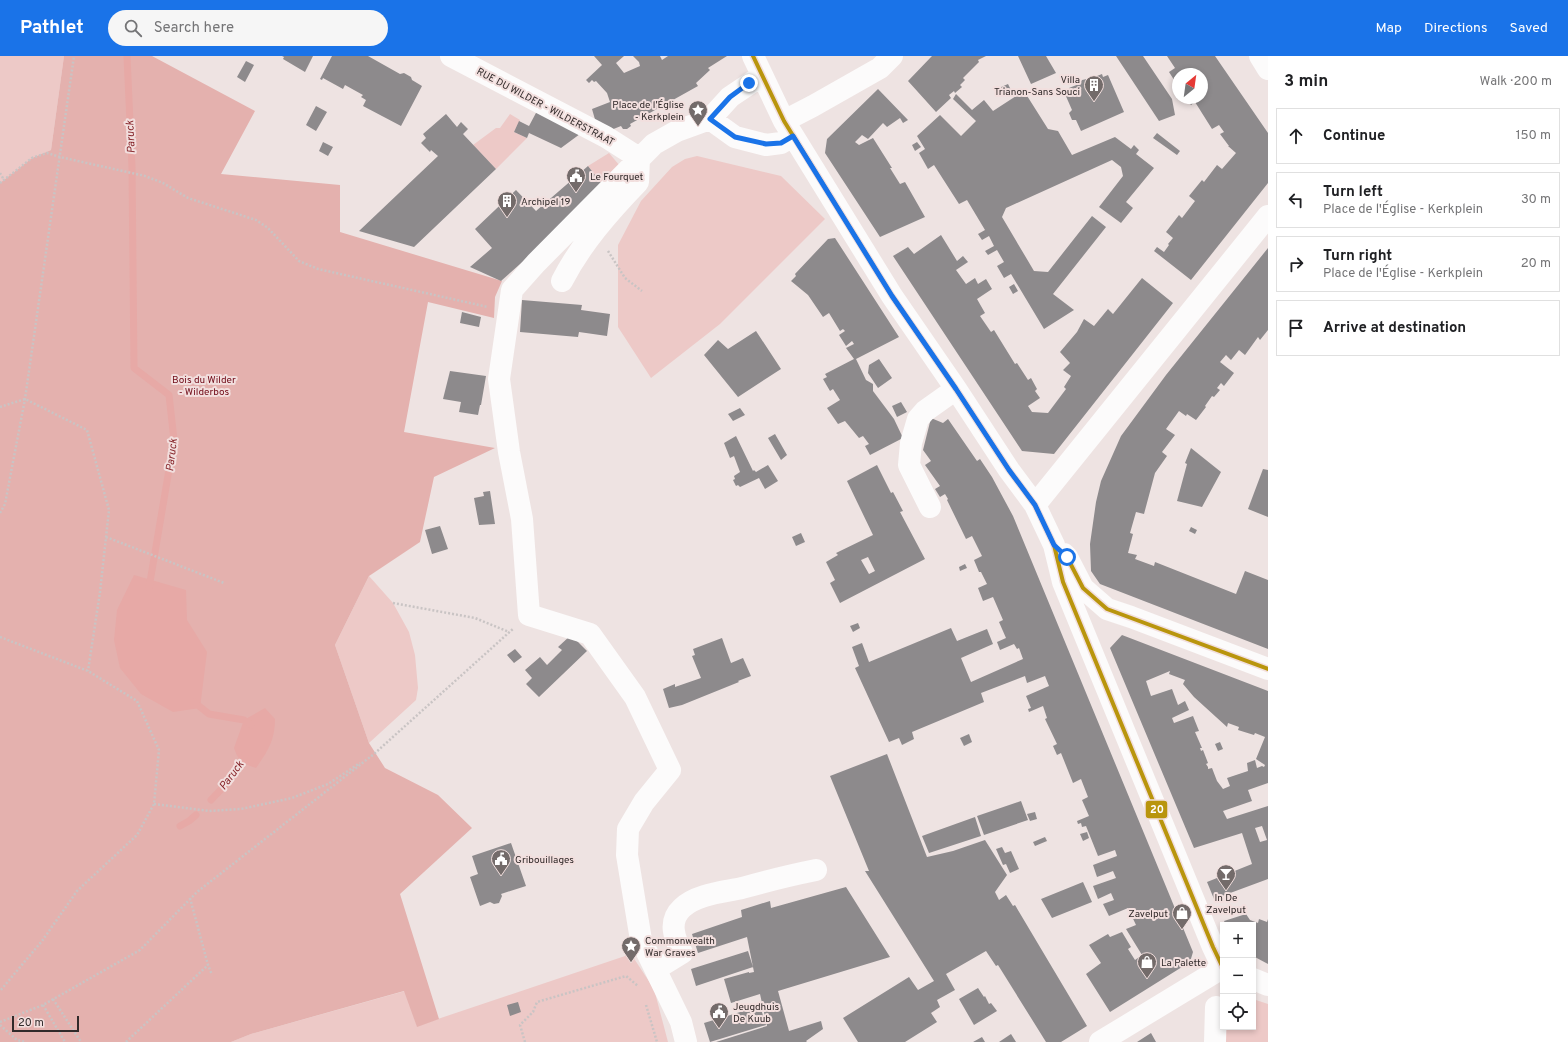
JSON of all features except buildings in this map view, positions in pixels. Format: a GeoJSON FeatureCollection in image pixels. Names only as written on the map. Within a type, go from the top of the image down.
{"type":"FeatureCollection","features":[{"type":"Feature","properties":{"kind":"street","name":"RUE DU WILDER - WILDERSTRAAT"},"geometry":{"type":"LineString","coordinates":[[451,56],[606,137],[639,158]]}},
{"type":"Feature","properties":{"kind":"street"},"geometry":{"type":"LineString","coordinates":[[753,56],[788,128],[892,296],[956,389],[1009,470],[1035,505],[1054,545],[1063,582],[1220,961]]}},
{"type":"Feature","properties":{"kind":"street"},"geometry":{"type":"LineString","coordinates":[[710,119],[735,137],[766,144],[781,143],[788,128],[813,106],[880,68],[892,56]]}},
{"type":"Feature","properties":{"kind":"street"},"geometry":{"type":"LineString","coordinates":[[1260,56],[1268,69]]}},
{"type":"Feature","properties":{"kind":"street"},"geometry":{"type":"LineString","coordinates":[[686,1042],[681,1022],[641,940],[626,855],[628,829],[644,802],[670,770],[635,697],[590,634],[529,615],[522,519],[509,452],[499,379],[512,290],[536,263],[654,144],[677,131],[710,119],[730,97],[762,76]]}},
{"type":"Feature","properties":{"kind":"street"},"geometry":{"type":"LineString","coordinates":[[562,281],[572,261],[602,222],[638,182],[639,158]]}},
{"type":"Feature","properties":{"kind":"street"},"geometry":{"type":"LineString","coordinates":[[1035,505],[1268,216]]}},
{"type":"Feature","properties":{"kind":"street"},"geometry":{"type":"LineString","coordinates":[[930,507],[909,465],[911,443],[918,419],[925,411],[956,389]]}},
{"type":"Feature","properties":{"kind":"street"},"geometry":{"type":"LineString","coordinates":[[1054,545],[1067,557],[1083,588],[1107,609],[1132,617],[1268,669]]}},
{"type":"Feature","properties":{"kind":"street"},"geometry":{"type":"LineString","coordinates":[[1083,630],[1094,625],[1107,609]]}},
{"type":"Feature","properties":{"kind":"street"},"geometry":{"type":"LineString","coordinates":[[656,969],[682,953],[675,939],[674,929],[676,916],[682,908],[691,901],[710,894],[816,870]]}},
{"type":"Feature","properties":{"kind":"street"},"geometry":{"type":"LineString","coordinates":[[1100,1042],[1220,970]]}},
{"type":"Feature","properties":{"kind":"street"},"geometry":{"type":"LineString","coordinates":[[1256,980],[1268,985]]}},
{"type":"Feature","properties":{"kind":"street"},"geometry":{"type":"LineString","coordinates":[[1215,1042],[1216,1008]]}},
{"type":"Feature","properties":{"kind":"path"},"geometry":{"type":"LineString","coordinates":[[0,513],[5,504],[24,399],[74,56]]}},
{"type":"Feature","properties":{"kind":"path"},"geometry":{"type":"LineString","coordinates":[[0,183],[32,158],[47,153],[145,176],[163,183],[188,198],[256,220],[268,228],[299,261],[318,269],[508,312]]}},
{"type":"Feature","properties":{"kind":"path"},"geometry":{"type":"LineString","coordinates":[[0,173],[4,180]]}},
{"type":"Feature","properties":{"kind":"path"},"geometry":{"type":"LineString","coordinates":[[602,222],[604,243],[612,259],[625,278],[642,292]]}},
{"type":"Feature","properties":{"kind":"path"},"geometry":{"type":"LineString","coordinates":[[0,407],[24,399],[87,430],[110,510],[88,671]]}},
{"type":"Feature","properties":{"kind":"path"},"geometry":{"type":"LineString","coordinates":[[106,537],[224,583]]}},
{"type":"Feature","properties":{"kind":"path"},"geometry":{"type":"LineString","coordinates":[[393,603],[475,618],[510,632]]}},
{"type":"Feature","properties":{"kind":"path"},"geometry":{"type":"LineString","coordinates":[[0,1022],[43,1005],[140,950],[190,898],[374,754],[529,615]]}},
{"type":"Feature","properties":{"kind":"path"},"geometry":{"type":"LineString","coordinates":[[0,637],[88,671],[138,701],[159,750],[154,804],[137,835],[77,891],[42,941],[0,991]]}},
{"type":"Feature","properties":{"kind":"path"},"geometry":{"type":"LineString","coordinates":[[154,804],[209,811],[241,809],[292,798],[328,784],[374,754]]}},
{"type":"Feature","properties":{"kind":"path"},"geometry":{"type":"LineString","coordinates":[[190,898],[208,966],[212,974]]}},
{"type":"Feature","properties":{"kind":"path"},"geometry":{"type":"LineString","coordinates":[[126,1042],[208,966]]}},
{"type":"Feature","properties":{"kind":"path"},"geometry":{"type":"LineString","coordinates":[[525,1042],[520,1025],[533,1012],[537,1002],[626,976],[641,988]]}},
{"type":"Feature","properties":{"kind":"path"},"geometry":{"type":"LineString","coordinates":[[53,999],[81,1042]]}},
{"type":"Feature","properties":{"kind":"path"},"geometry":{"type":"LineString","coordinates":[[645,1002],[657,1042]]}},
{"type":"Feature","properties":{"kind":"path"},"geometry":{"type":"LineString","coordinates":[[43,1005],[65,1042]]}},
{"type":"Feature","properties":{"kind":"path"},"geometry":{"type":"LineString","coordinates":[[0,1025],[17,1040],[25,1042]]}},
{"type":"Feature","properties":{"kind":"shaded area"},"geometry":{"type":"Polygon","coordinates":[[[0,56],[64,56],[51,150],[32,158],[0,183],[0,56]]]}},
{"type":"Feature","properties":{"kind":"shaded area"},"geometry":{"type":"Polygon","coordinates":[[[510,114],[520,120],[514,132],[527,138],[496,169],[473,145],[496,128],[500,128],[510,114]]]}},
{"type":"Feature","properties":{"kind":"shaded area"},"geometry":{"type":"Polygon","coordinates":[[[609,153],[620,166],[602,184],[588,166],[609,153]]]}},
{"type":"Feature","properties":{"kind":"shaded area"},"geometry":{"type":"Polygon","coordinates":[[[697,156],[781,176],[825,219],[720,324],[651,378],[618,327],[618,245],[641,201],[672,167],[685,159],[697,156]]]}},
{"type":"Feature","properties":{"kind":"shaded area"},"geometry":{"type":"Polygon","coordinates":[[[134,575],[186,590],[187,620],[207,652],[200,708],[173,712],[141,694],[120,668],[114,640],[117,610],[134,575]]]}},
{"type":"Feature","properties":{"kind":"shaded area"},"geometry":{"type":"Polygon","coordinates":[[[369,576],[393,603],[409,632],[415,655],[418,688],[416,700],[369,743],[335,645],[369,576]]]}},
{"type":"Feature","properties":{"kind":"shaded area"},"geometry":{"type":"Polygon","coordinates":[[[265,708],[275,719],[274,733],[267,751],[256,768],[247,765],[242,761],[234,748],[244,720],[265,708]]]}},
{"type":"Feature","properties":{"kind":"shaded area"},"geometry":{"type":"Polygon","coordinates":[[[631,954],[654,989],[668,1042],[231,1042],[251,1034],[405,991],[417,1026],[631,954]]]}},
{"type":"Feature","properties":{"kind":"shaded area"},"geometry":{"type":"Polygon","coordinates":[[[1256,1000],[1268,1004],[1268,1042],[1221,1042],[1223,1030],[1256,1030],[1256,1000]]]}},
{"type":"Feature","properties":{"kind":"green space","name":"Bois du Wilder - Wilderbos"},"geometry":{"type":"Polygon","coordinates":[[[64,56],[152,56],[255,111],[221,174],[340,185],[340,232],[502,281],[495,297],[494,318],[428,302],[404,432],[495,448],[434,477],[420,542],[369,576],[335,645],[369,743],[385,768],[438,795],[472,828],[400,894],[439,1019],[417,1027],[404,991],[251,1034],[231,1042],[0,1042],[0,183],[32,158],[51,150],[64,56]]]}},
{"type":"Feature","properties":{"kind":"waterway","name":"Paruck"},"geometry":{"type":"LineString","coordinates":[[127,56],[132,167],[134,368],[169,395],[174,440],[149,588]]}},
{"type":"Feature","properties":{"kind":"waterway","name":"Paruck"},"geometry":{"type":"LineString","coordinates":[[194,702],[209,714],[244,720],[251,725]]}},
{"type":"Feature","properties":{"kind":"waterway","name":"Paruck"},"geometry":{"type":"LineString","coordinates":[[211,800],[239,768],[245,755]]}},
{"type":"Feature","properties":{"kind":"waterway","name":"Paruck"},"geometry":{"type":"LineString","coordinates":[[180,826],[196,815]]}},
{"type":"Feature","properties":{"kind":"transit line","name":"20"},"geometry":{"type":"LineString","coordinates":[[753,56],[784,121],[892,296],[956,389],[1009,470],[1035,505],[1054,545],[1063,582],[1220,962]]}},
{"type":"Feature","properties":{"kind":"transit line","name":"20"},"geometry":{"type":"LineString","coordinates":[[1068,559],[1083,588],[1107,609],[1268,669]]}},
{"type":"Feature","properties":{"kind":"place","name":"Villa Trianon-Sans Souci"},"geometry":{"type":"Point","coordinates":[1094,102]}},
{"type":"Feature","properties":{"kind":"place","name":"Place de l'Église - Kerkplein"},"geometry":{"type":"Point","coordinates":[698,127]}},
{"type":"Feature","properties":{"kind":"place","name":"Le Fourquet"},"geometry":{"type":"Point","coordinates":[576,193]}},
{"type":"Feature","properties":{"kind":"place","name":"Archipel 19"},"geometry":{"type":"Point","coordinates":[507,218]}},
{"type":"Feature","properties":{"kind":"place","name":"Gribouillages"},"geometry":{"type":"Point","coordinates":[501,876]}},
{"type":"Feature","properties":{"kind":"place","name":"In De Zavelput"},"geometry":{"type":"Point","coordinates":[1226,891]}},
{"type":"Feature","properties":{"kind":"place","name":"Zavelput"},"geometry":{"type":"Point","coordinates":[1182,930]}},
{"type":"Feature","properties":{"kind":"place","name":"Commonwealth War Graves"},"geometry":{"type":"Point","coordinates":[631,963]}},
{"type":"Feature","properties":{"kind":"place","name":"La Palette"},"geometry":{"type":"Point","coordinates":[1147,979]}},
{"type":"Feature","properties":{"kind":"place","name":"Jeugdhuis De Kuub"},"geometry":{"type":"Point","coordinates":[719,1029]}},
{"type":"Feature","properties":{"kind":"route"},"geometry":{"type":"LineString","coordinates":[[749,83],[730,97],[710,119],[735,137],[766,144],[781,143],[793,136],[892,296],[956,389],[1009,470],[1035,505],[1054,545],[1067,557]]}}]}
